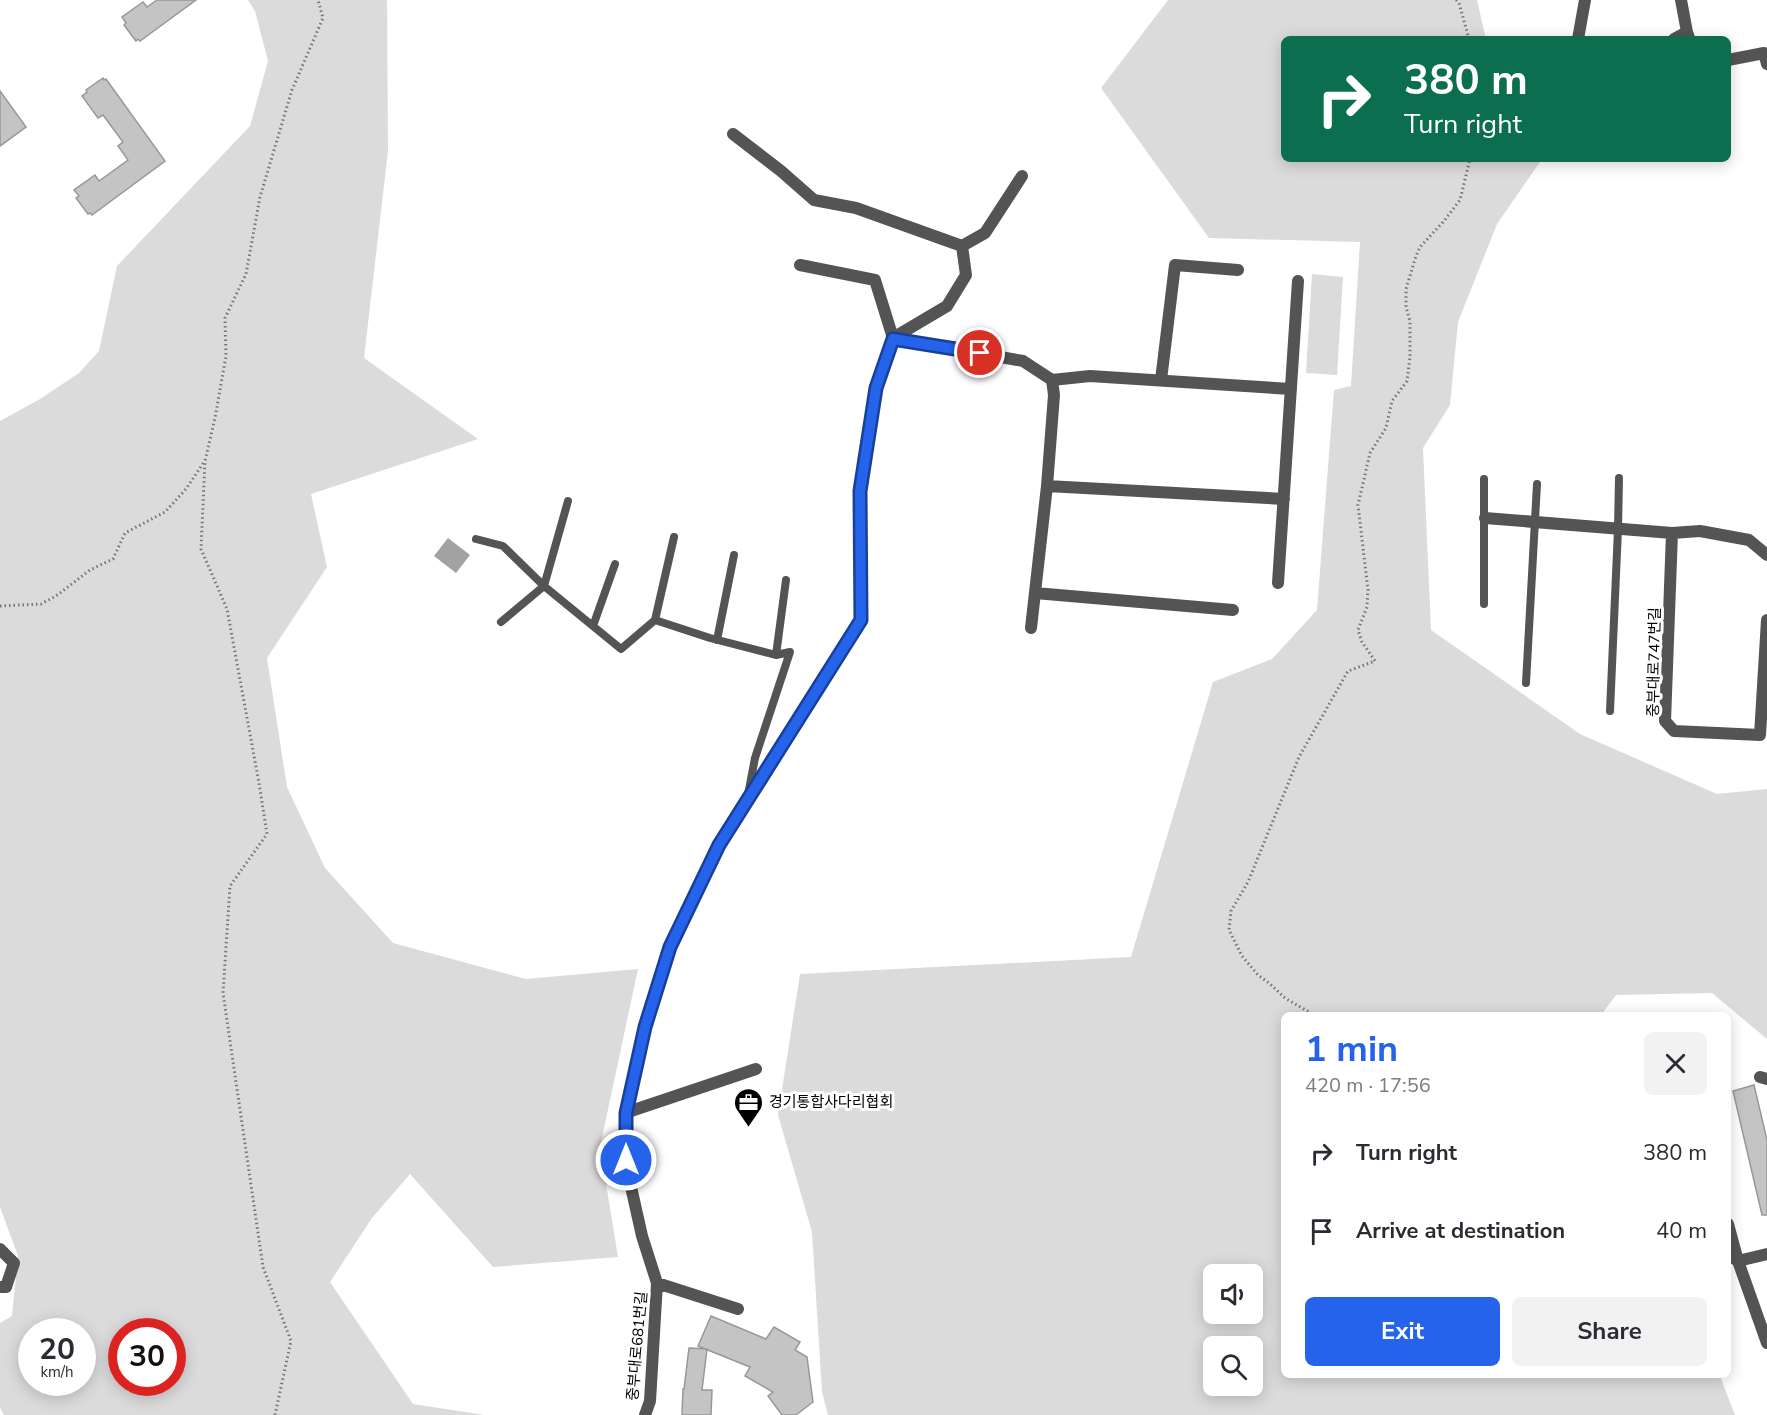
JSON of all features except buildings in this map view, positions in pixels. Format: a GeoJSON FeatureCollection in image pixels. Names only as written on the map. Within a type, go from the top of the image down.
{"type":"FeatureCollection","features":[{"type":"Feature","properties":{"kind":"street"},"geometry":{"type":"LineString","coordinates":[[1579,36],[1585,0]]}},
{"type":"Feature","properties":{"kind":"street"},"geometry":{"type":"LineString","coordinates":[[1682,0],[1688,36]]}},
{"type":"Feature","properties":{"kind":"street"},"geometry":{"type":"LineString","coordinates":[[1731,59],[1764,53],[1767,64]]}},
{"type":"Feature","properties":{"kind":"street"},"geometry":{"type":"LineString","coordinates":[[733,134],[814,200],[856,208],[962,246],[985,233],[1022,176]]}},
{"type":"Feature","properties":{"kind":"street"},"geometry":{"type":"LineString","coordinates":[[893,339],[947,306],[966,275],[962,246]]}},
{"type":"Feature","properties":{"kind":"street"},"geometry":{"type":"LineString","coordinates":[[800,265],[875,280],[893,339]]}},
{"type":"Feature","properties":{"kind":"street"},"geometry":{"type":"LineString","coordinates":[[1161,380],[1175,265],[1238,270]]}},
{"type":"Feature","properties":{"kind":"street"},"geometry":{"type":"LineString","coordinates":[[1278,583],[1298,281]]}},
{"type":"Feature","properties":{"kind":"street"},"geometry":{"type":"LineString","coordinates":[[893,339],[1023,361],[1052,380],[1090,376],[1291,389]]}},
{"type":"Feature","properties":{"kind":"street","name":"중부대로681번길"},"geometry":{"type":"LineString","coordinates":[[645,1415],[650,1401],[657,1283],[642,1236],[626,1160],[626,1113],[645,1027],[670,947],[719,845],[861,620],[860,491],[876,388],[893,339]]}},
{"type":"Feature","properties":{"kind":"street"},"geometry":{"type":"LineString","coordinates":[[1031,628],[1047,486],[1054,395],[1052,380]]}},
{"type":"Feature","properties":{"kind":"street"},"geometry":{"type":"LineString","coordinates":[[1047,486],[1284,499]]}},
{"type":"Feature","properties":{"kind":"street"},"geometry":{"type":"LineString","coordinates":[[1485,518],[1672,533],[1700,531],[1749,540],[1767,555]]}},
{"type":"Feature","properties":{"kind":"street","name":"중부대로747번길"},"geometry":{"type":"LineString","coordinates":[[1672,533],[1665,721],[1674,731],[1760,735],[1767,620]]}},
{"type":"Feature","properties":{"kind":"street"},"geometry":{"type":"LineString","coordinates":[[1035,593],[1233,610]]}},
{"type":"Feature","properties":{"kind":"street"},"geometry":{"type":"LineString","coordinates":[[626,1113],[756,1069]]}},
{"type":"Feature","properties":{"kind":"street"},"geometry":{"type":"LineString","coordinates":[[0,1249],[14,1263],[6,1287],[0,1287]]}},
{"type":"Feature","properties":{"kind":"street"},"geometry":{"type":"LineString","coordinates":[[1767,1254],[1733,1258],[1767,1343]]}},
{"type":"Feature","properties":{"kind":"street"},"geometry":{"type":"LineString","coordinates":[[657,1283],[738,1309]]}},
{"type":"Feature","properties":{"kind":"lane"},"geometry":{"type":"LineString","coordinates":[[1610,711],[1619,478]]}},
{"type":"Feature","properties":{"kind":"lane"},"geometry":{"type":"LineString","coordinates":[[1484,479],[1484,604]]}},
{"type":"Feature","properties":{"kind":"lane"},"geometry":{"type":"LineString","coordinates":[[1526,683],[1537,484]]}},
{"type":"Feature","properties":{"kind":"lane"},"geometry":{"type":"LineString","coordinates":[[501,622],[544,586],[568,501]]}},
{"type":"Feature","properties":{"kind":"lane"},"geometry":{"type":"LineString","coordinates":[[476,539],[503,546],[544,586],[621,650],[655,620],[674,537]]}},
{"type":"Feature","properties":{"kind":"lane"},"geometry":{"type":"LineString","coordinates":[[717,640],[734,555]]}},
{"type":"Feature","properties":{"kind":"lane"},"geometry":{"type":"LineString","coordinates":[[593,626],[615,564]]}},
{"type":"Feature","properties":{"kind":"lane"},"geometry":{"type":"LineString","coordinates":[[776,655],[786,580]]}},
{"type":"Feature","properties":{"kind":"lane"},"geometry":{"type":"LineString","coordinates":[[655,620],[717,640],[776,655],[790,652],[755,758],[747,801]]}},
{"type":"Feature","properties":{"kind":"path"},"geometry":{"type":"LineString","coordinates":[[276,1415],[291,1341],[263,1267],[223,993],[230,886],[267,834],[227,609],[201,549],[205,461],[226,356],[225,318],[246,274],[260,197],[292,90],[323,18],[318,0]]}},
{"type":"Feature","properties":{"kind":"path"},"geometry":{"type":"LineString","coordinates":[[1456,0],[1459,3],[1468,36]]}},
{"type":"Feature","properties":{"kind":"path"},"geometry":{"type":"LineString","coordinates":[[1309,1012],[1285,998],[1257,975],[1242,956],[1229,930],[1231,911],[1248,882],[1299,757],[1342,681],[1348,671],[1375,661],[1362,642],[1358,630],[1367,607],[1368,590],[1358,505],[1370,453],[1386,428],[1392,401],[1407,381],[1410,321],[1406,307],[1406,289],[1416,256],[1420,247],[1460,200],[1469,162]]}},
{"type":"Feature","properties":{"kind":"path"},"geometry":{"type":"LineString","coordinates":[[0,606],[41,604],[56,596],[90,570],[112,559],[125,533],[165,512],[186,489],[205,461]]}},
{"type":"Feature","properties":{"kind":"shaded area"},"geometry":{"type":"Polygon","coordinates":[[[248,0],[387,0],[388,151],[364,358],[478,439],[311,494],[327,567],[267,658],[287,787],[325,868],[393,943],[526,979],[638,969],[600,1147],[618,1257],[493,1267],[410,1174],[372,1218],[330,1282],[413,1404],[485,1415],[4,1415],[0,1408],[0,1323],[12,1316],[18,1256],[0,1207],[0,421],[40,399],[79,373],[99,351],[117,266],[250,126],[268,61],[255,11],[248,0]]]}},
{"type":"Feature","properties":{"kind":"shaded area"},"geometry":{"type":"Polygon","coordinates":[[[1168,0],[1477,0],[1485,36],[1281,36],[1281,162],[1540,162],[1497,224],[1458,322],[1450,405],[1423,448],[1431,630],[1580,734],[1717,794],[1767,789],[1767,1039],[1712,993],[1616,995],[1603,1012],[1281,1012],[1281,1378],[1721,1378],[1735,1415],[828,1415],[822,1392],[812,1232],[778,1115],[800,974],[1131,957],[1213,682],[1272,659],[1317,610],[1334,390],[1351,386],[1360,242],[1209,238],[1101,88],[1168,0]]]}},
{"type":"Feature","properties":{"kind":"shaded area"},"geometry":{"type":"Polygon","coordinates":[[[1312,274],[1343,277],[1337,375],[1306,373],[1312,274]]]}},
{"type":"Feature","properties":{"kind":"shaded area"},"geometry":{"type":"Polygon","coordinates":[[[448,538],[470,555],[456,573],[434,556],[448,538]]]}},
{"type":"Feature","properties":{"kind":"place","name":"경기통합사다리협회"},"geometry":{"type":"Point","coordinates":[748,1128]}},
{"type":"Feature","properties":{"kind":"route"},"geometry":{"type":"LineString","coordinates":[[626,1160],[626,1113],[645,1027],[670,947],[719,845],[861,620],[860,491],[876,388],[893,339],[980,353]]}}]}
